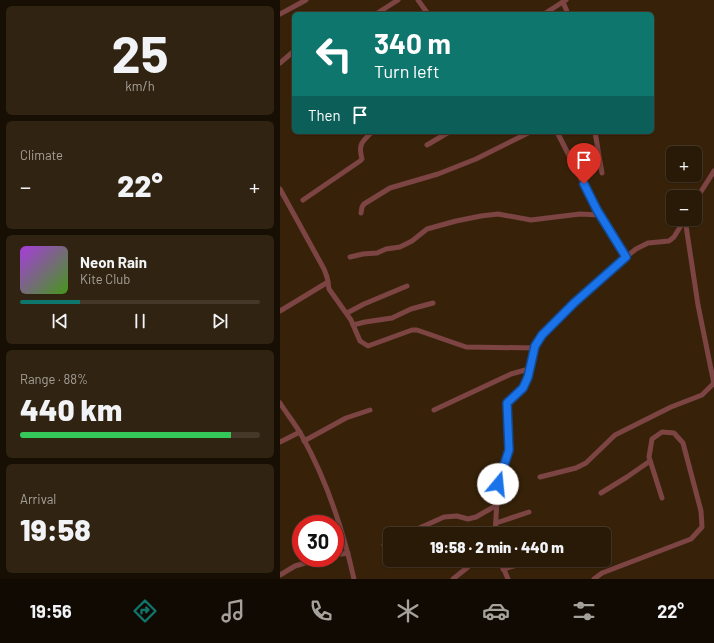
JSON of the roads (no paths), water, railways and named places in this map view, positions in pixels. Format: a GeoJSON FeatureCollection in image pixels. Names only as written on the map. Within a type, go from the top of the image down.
{"type":"FeatureCollection","features":[{"type":"Feature","properties":{"kind":"street"},"geometry":{"type":"LineString","coordinates":[[280,14],[306,0]]}},
{"type":"Feature","properties":{"kind":"street"},"geometry":{"type":"LineString","coordinates":[[379,12],[398,0]]}},
{"type":"Feature","properties":{"kind":"street"},"geometry":{"type":"LineString","coordinates":[[418,0],[427,12]]}},
{"type":"Feature","properties":{"kind":"street"},"geometry":{"type":"LineString","coordinates":[[547,12],[565,1],[568,12]]}},
{"type":"Feature","properties":{"kind":"street"},"geometry":{"type":"LineString","coordinates":[[280,63],[292,55]]}},
{"type":"Feature","properties":{"kind":"street"},"geometry":{"type":"LineString","coordinates":[[303,200],[360,162],[362,159],[360,150],[361,144],[370,134]]}},
{"type":"Feature","properties":{"kind":"street"},"geometry":{"type":"LineString","coordinates":[[427,145],[446,134]]}},
{"type":"Feature","properties":{"kind":"street"},"geometry":{"type":"LineString","coordinates":[[361,213],[364,204],[390,188],[438,174],[476,159],[526,134]]}},
{"type":"Feature","properties":{"kind":"street"},"geometry":{"type":"LineString","coordinates":[[557,134],[600,215],[626,257]]}},
{"type":"Feature","properties":{"kind":"street"},"geometry":{"type":"LineString","coordinates":[[595,134],[602,173]]}},
{"type":"Feature","properties":{"kind":"street"},"geometry":{"type":"LineString","coordinates":[[702,190],[714,171]]}},
{"type":"Feature","properties":{"kind":"street"},"geometry":{"type":"LineString","coordinates":[[280,189],[324,269],[329,289],[347,313],[360,341],[368,346],[412,330],[417,330],[466,346],[534,348]]}},
{"type":"Feature","properties":{"kind":"street"},"geometry":{"type":"LineString","coordinates":[[350,257],[377,253],[386,249],[400,247],[412,241],[427,229],[481,216],[498,214],[531,220],[580,214],[600,215]]}},
{"type":"Feature","properties":{"kind":"street"},"geometry":{"type":"LineString","coordinates":[[496,527],[498,484],[509,450],[507,403],[523,388],[534,348],[542,335],[574,303],[626,257],[636,249],[648,243],[669,241],[674,237],[681,226]]}},
{"type":"Feature","properties":{"kind":"street"},"geometry":{"type":"LineString","coordinates":[[540,477],[576,468],[586,463],[615,435],[671,407],[702,395],[714,384],[698,305],[686,226]]}},
{"type":"Feature","properties":{"kind":"street"},"geometry":{"type":"LineString","coordinates":[[280,311],[328,282]]}},
{"type":"Feature","properties":{"kind":"street"},"geometry":{"type":"LineString","coordinates":[[347,313],[364,304],[407,286]]}},
{"type":"Feature","properties":{"kind":"street"},"geometry":{"type":"LineString","coordinates":[[353,325],[392,318],[411,309],[432,303]]}},
{"type":"Feature","properties":{"kind":"street"},"geometry":{"type":"LineString","coordinates":[[434,410],[511,374],[529,369]]}},
{"type":"Feature","properties":{"kind":"street"},"geometry":{"type":"LineString","coordinates":[[280,403],[300,432],[329,493],[348,553],[354,579]]}},
{"type":"Feature","properties":{"kind":"street"},"geometry":{"type":"LineString","coordinates":[[304,441],[346,418],[370,410]]}},
{"type":"Feature","properties":{"kind":"street"},"geometry":{"type":"LineString","coordinates":[[280,442],[300,432]]}},
{"type":"Feature","properties":{"kind":"street"},"geometry":{"type":"LineString","coordinates":[[594,579],[602,573],[691,539],[702,527],[701,511],[683,443],[680,438],[674,434],[662,432],[652,438],[649,457],[662,498]]}},
{"type":"Feature","properties":{"kind":"street"},"geometry":{"type":"LineString","coordinates":[[601,492],[627,477],[650,461]]}},
{"type":"Feature","properties":{"kind":"street"},"geometry":{"type":"LineString","coordinates":[[422,527],[444,517],[457,516],[468,519],[476,517],[497,505]]}},
{"type":"Feature","properties":{"kind":"street"},"geometry":{"type":"LineString","coordinates":[[496,523],[529,512]]}},
{"type":"Feature","properties":{"kind":"street"},"geometry":{"type":"LineString","coordinates":[[344,554],[348,553]]}},
{"type":"Feature","properties":{"kind":"street"},"geometry":{"type":"LineString","coordinates":[[280,575],[293,567]]}},
{"type":"Feature","properties":{"kind":"street"},"geometry":{"type":"LineString","coordinates":[[453,579],[468,567]]}},
{"type":"Feature","properties":{"kind":"street"},"geometry":{"type":"LineString","coordinates":[[508,579],[503,569],[510,567]]}}]}
